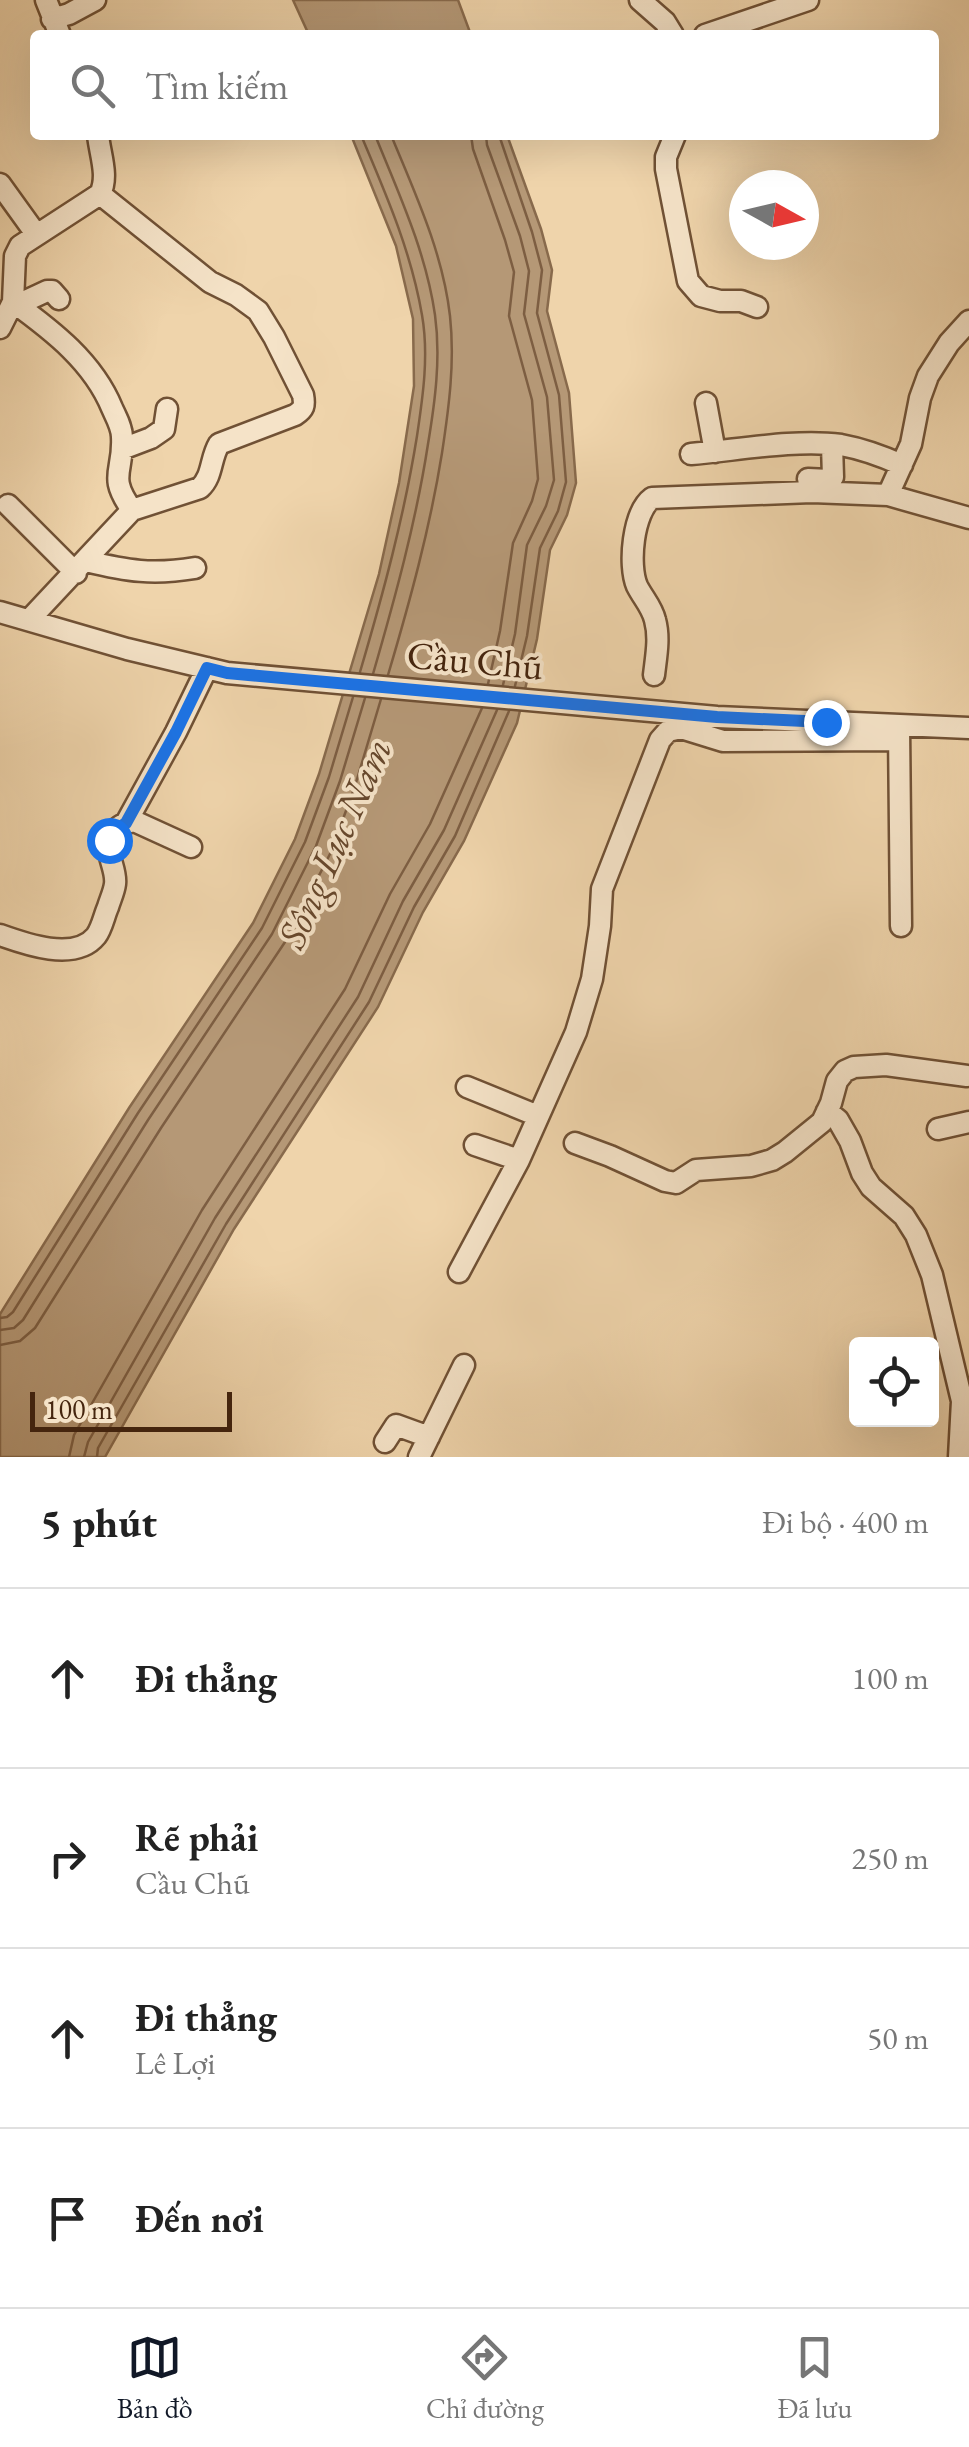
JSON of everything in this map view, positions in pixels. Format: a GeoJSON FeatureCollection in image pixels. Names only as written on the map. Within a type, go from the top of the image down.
{"type":"FeatureCollection","features":[{"type":"Feature","properties":{"kind":"street"},"geometry":{"type":"LineString","coordinates":[[53,18],[95,0]]}},
{"type":"Feature","properties":{"kind":"street"},"geometry":{"type":"LineString","coordinates":[[640,0],[670,30]]}},
{"type":"Feature","properties":{"kind":"street"},"geometry":{"type":"LineString","coordinates":[[721,30],[808,0]]}},
{"type":"Feature","properties":{"kind":"street"},"geometry":{"type":"LineString","coordinates":[[0,328],[15,304],[15,256],[20,246],[100,194],[105,173],[98,140]]}},
{"type":"Feature","properties":{"kind":"street"},"geometry":{"type":"LineString","coordinates":[[674,140],[666,157],[666,169],[688,281],[701,296],[758,306]]}},
{"type":"Feature","properties":{"kind":"street"},"geometry":{"type":"LineString","coordinates":[[0,184],[36,234]]}},
{"type":"Feature","properties":{"kind":"street"},"geometry":{"type":"LineString","coordinates":[[29,620],[132,510],[200,488],[208,481],[219,444],[295,415],[304,404],[303,395],[258,311],[210,282],[100,194]]}},
{"type":"Feature","properties":{"kind":"street"},"geometry":{"type":"LineString","coordinates":[[15,304],[47,291],[60,299]]}},
{"type":"Feature","properties":{"kind":"street"},"geometry":{"type":"LineString","coordinates":[[15,304],[82,360],[105,392],[122,432],[119,490],[132,510]]}},
{"type":"Feature","properties":{"kind":"street"},"geometry":{"type":"LineString","coordinates":[[888,495],[911,444],[928,376],[969,321]]}},
{"type":"Feature","properties":{"kind":"street"},"geometry":{"type":"LineString","coordinates":[[706,404],[716,452]]}},
{"type":"Feature","properties":{"kind":"street"},"geometry":{"type":"LineString","coordinates":[[122,449],[164,429],[167,409]]}},
{"type":"Feature","properties":{"kind":"street"},"geometry":{"type":"LineString","coordinates":[[691,454],[832,445],[871,452],[902,465]]}},
{"type":"Feature","properties":{"kind":"street"},"geometry":{"type":"LineString","coordinates":[[808,479],[833,478],[832,445]]}},
{"type":"Feature","properties":{"kind":"street"},"geometry":{"type":"LineString","coordinates":[[654,675],[656,622],[632,566],[638,522],[645,504],[652,498],[812,492],[888,495],[969,518]]}},
{"type":"Feature","properties":{"kind":"street"},"geometry":{"type":"LineString","coordinates":[[8,505],[81,567],[163,574],[195,568]]}},
{"type":"Feature","properties":{"kind":"street","name":"Cầu Chũ"},"geometry":{"type":"LineString","coordinates":[[0,612],[217,671],[899,733]]}},
{"type":"Feature","properties":{"kind":"street"},"geometry":{"type":"LineString","coordinates":[[126,823],[176,732],[217,671]]}},
{"type":"Feature","properties":{"kind":"street"},"geometry":{"type":"LineString","coordinates":[[459,1272],[520,1160],[576,1032],[592,979],[602,889],[660,740],[668,731],[681,728],[722,741],[969,728]]}},
{"type":"Feature","properties":{"kind":"street"},"geometry":{"type":"LineString","coordinates":[[899,733],[901,926]]}},
{"type":"Feature","properties":{"kind":"street"},"geometry":{"type":"LineString","coordinates":[[0,934],[47,950],[94,939],[116,882],[109,840],[126,823],[134,821],[190,847]]}},
{"type":"Feature","properties":{"kind":"street"},"geometry":{"type":"LineString","coordinates":[[575,1143],[676,1183],[696,1170],[751,1166],[786,1152],[822,1122],[837,1081],[854,1066],[886,1065],[968,1078]]}},
{"type":"Feature","properties":{"kind":"street"},"geometry":{"type":"LineString","coordinates":[[467,1087],[538,1116]]}},
{"type":"Feature","properties":{"kind":"street"},"geometry":{"type":"LineString","coordinates":[[828,1110],[838,1120],[871,1187],[904,1216],[932,1275],[962,1401],[959,1457]]}},
{"type":"Feature","properties":{"kind":"street"},"geometry":{"type":"LineString","coordinates":[[938,1129],[969,1122]]}},
{"type":"Feature","properties":{"kind":"street"},"geometry":{"type":"LineString","coordinates":[[475,1146],[520,1160]]}},
{"type":"Feature","properties":{"kind":"street"},"geometry":{"type":"LineString","coordinates":[[385,1442],[396,1425],[424,1447],[464,1365]]}},
{"type":"Feature","properties":{"kind":"water"},"geometry":{"type":"Polygon","coordinates":[[[293,0],[458,0],[469,30],[307,30],[293,0]]]}},
{"type":"Feature","properties":{"kind":"water","name":"Sông Lục Nam"},"geometry":{"type":"Polygon","coordinates":[[[353,140],[509,140],[552,270],[547,311],[569,393],[576,483],[567,515],[550,550],[537,639],[517,723],[464,841],[423,912],[378,1007],[234,1229],[105,1457],[0,1457],[0,1314],[129,1108],[253,923],[295,839],[319,774],[379,574],[399,483],[414,386],[413,319],[396,246],[353,140]]]}},
{"type":"Feature","properties":{"kind":"route"},"geometry":{"type":"LineString","coordinates":[[109,840],[126,823],[207,668],[227,673],[679,714],[826,722]]}}]}
